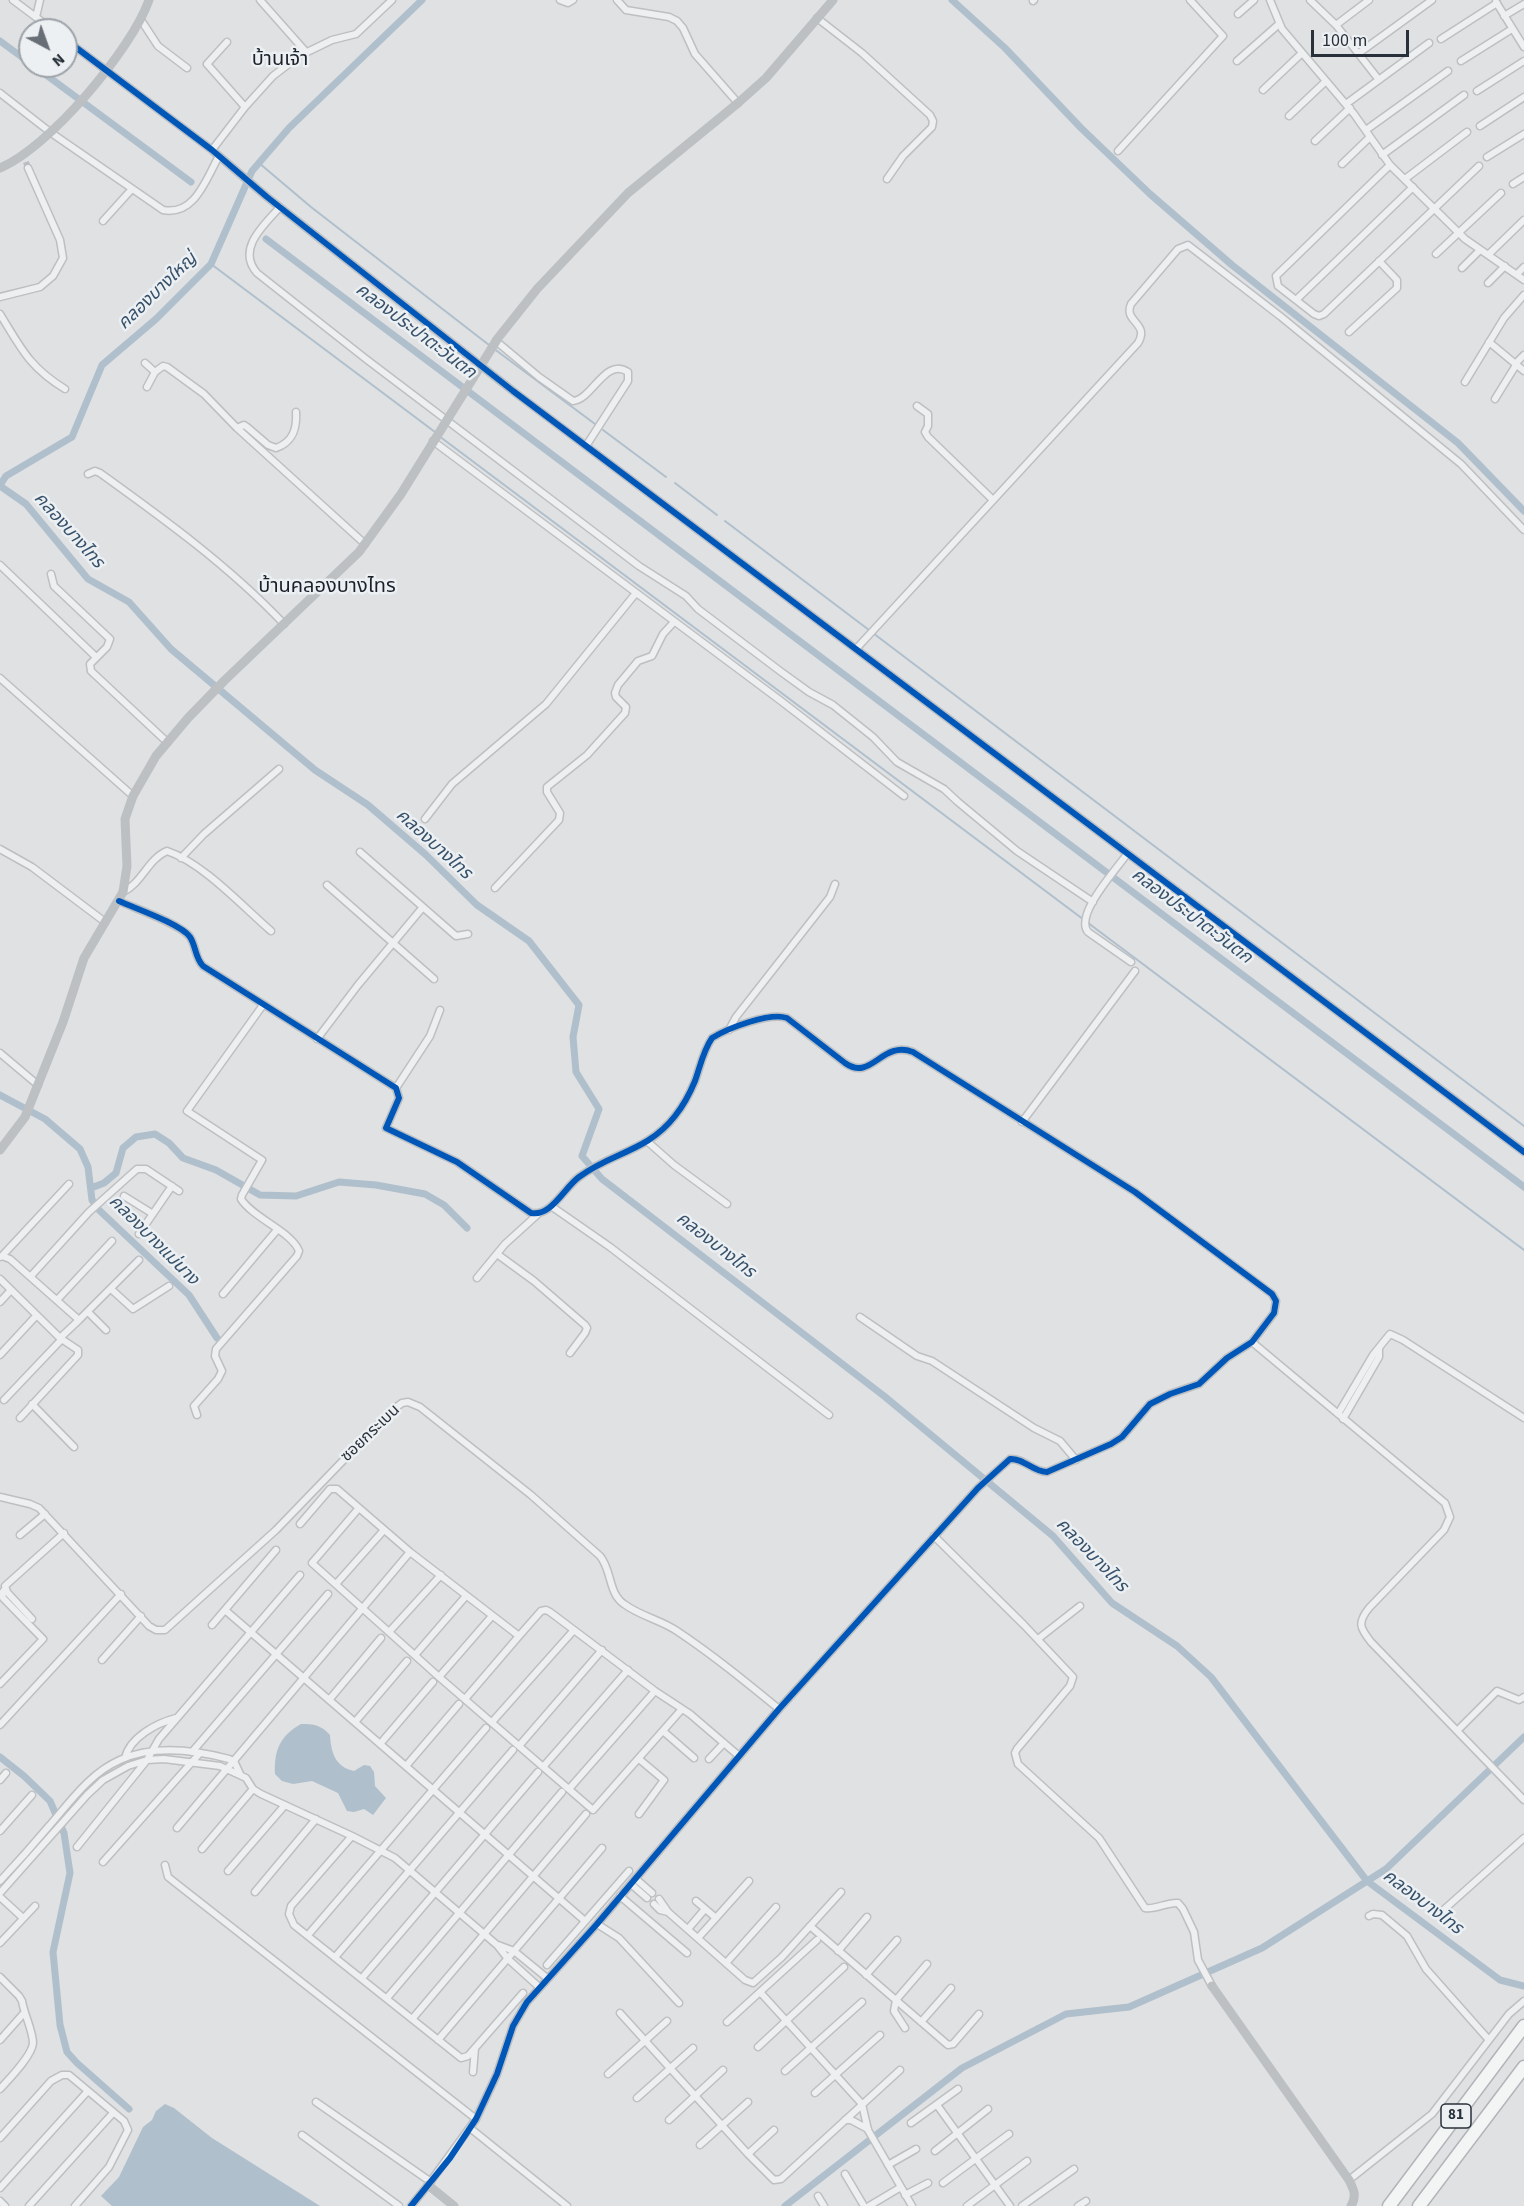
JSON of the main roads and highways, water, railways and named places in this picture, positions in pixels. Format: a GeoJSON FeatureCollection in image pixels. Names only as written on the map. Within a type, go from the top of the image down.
{"type":"FeatureCollection","features":[{"type":"Feature","properties":{"kind":"highway","name":"81"},"geometry":{"type":"LineString","coordinates":[[1389,2206],[1524,2026]]}},
{"type":"Feature","properties":{"kind":"highway","name":"81"},"geometry":{"type":"LineString","coordinates":[[1419,2206],[1524,2067]]}},
{"type":"Feature","properties":{"kind":"water"},"geometry":{"type":"Polygon","coordinates":[[[301,1724],[317,1726],[330,1735],[333,1753],[342,1766],[354,1771],[364,1765],[370,1766],[374,1772],[375,1786],[386,1798],[373,1815],[364,1809],[354,1812],[347,1811],[338,1793],[312,1781],[293,1784],[282,1781],[275,1774],[277,1751],[280,1744],[288,1733],[301,1724]]]}},
{"type":"Feature","properties":{"kind":"water"},"geometry":{"type":"Polygon","coordinates":[[[165,2104],[174,2108],[212,2138],[320,2206],[112,2206],[101,2196],[119,2177],[143,2127],[165,2104]]]}},
{"type":"Feature","properties":{"kind":"waterway","name":"คลองบางใหญ่"},"geometry":{"type":"LineString","coordinates":[[0,485],[6,476],[72,437],[102,365],[156,319],[211,264],[252,171],[289,128],[422,0]]}},
{"type":"Feature","properties":{"kind":"waterway"},"geometry":{"type":"LineString","coordinates":[[952,0],[1005,48],[1081,128],[1150,194],[1232,265],[1458,443],[1524,511]]}},
{"type":"Feature","properties":{"kind":"waterway","name":"คลองประปาตะวันตก"},"geometry":{"type":"LineString","coordinates":[[0,41],[18,54]]}},
{"type":"Feature","properties":{"kind":"waterway","name":"คลองประปาตะวันตก"},"geometry":{"type":"LineString","coordinates":[[50,78],[191,182]]}},
{"type":"Feature","properties":{"kind":"waterway"},"geometry":{"type":"LineString","coordinates":[[259,163],[311,207],[489,345]]}},
{"type":"Feature","properties":{"kind":"waterway","name":"คลองประปาตะวันตก"},"geometry":{"type":"LineString","coordinates":[[266,239],[1524,1187]]}},
{"type":"Feature","properties":{"kind":"waterway"},"geometry":{"type":"LineString","coordinates":[[211,264],[435,432]]}},
{"type":"Feature","properties":{"kind":"waterway"},"geometry":{"type":"LineString","coordinates":[[493,348],[595,424]]}},
{"type":"Feature","properties":{"kind":"waterway"},"geometry":{"type":"LineString","coordinates":[[603,430],[666,477]]}},
{"type":"Feature","properties":{"kind":"waterway"},"geometry":{"type":"LineString","coordinates":[[439,436],[1524,1250]]}},
{"type":"Feature","properties":{"kind":"waterway"},"geometry":{"type":"LineString","coordinates":[[675,483],[717,515]]}},
{"type":"Feature","properties":{"kind":"waterway","name":"คลองบางไทร"},"geometry":{"type":"LineString","coordinates":[[0,486],[26,504],[88,579],[129,602],[171,649],[315,770],[368,805],[425,854],[477,905],[529,941],[579,1005],[573,1037],[576,1072],[599,1109],[582,1156],[602,1179],[884,1396],[1053,1536],[1112,1603],[1177,1646],[1211,1677],[1367,1881],[1500,1980],[1524,1986]]}},
{"type":"Feature","properties":{"kind":"waterway"},"geometry":{"type":"LineString","coordinates":[[725,521],[1524,1126]]}},
{"type":"Feature","properties":{"kind":"waterway","name":"คลองบางแม่นาง"},"geometry":{"type":"LineString","coordinates":[[0,1095],[45,1119],[80,1149],[88,1167],[92,1200],[99,1210],[189,1295],[217,1338]]}},
{"type":"Feature","properties":{"kind":"waterway"},"geometry":{"type":"LineString","coordinates":[[91,1188],[104,1183],[116,1173],[123,1148],[136,1137],[155,1134],[169,1143],[183,1158],[216,1170],[260,1195],[296,1196],[339,1182],[376,1185],[425,1194],[444,1205],[467,1228]]}},
{"type":"Feature","properties":{"kind":"waterway"},"geometry":{"type":"LineString","coordinates":[[785,2206],[962,2068],[1066,2014],[1129,2007],[1262,1948],[1386,1869],[1524,1737]]}},
{"type":"Feature","properties":{"kind":"waterway"},"geometry":{"type":"LineString","coordinates":[[0,1757],[50,1801],[64,1833],[70,1873],[53,1952],[60,2025],[67,2052],[129,2109]]}},
{"type":"Feature","properties":{"kind":"tunnel"},"geometry":{"type":"LineString","coordinates":[[26,162],[28,168]]}},
{"type":"Feature","properties":{"kind":"district","name":"บ้านเจ้า"},"geometry":{"type":"Point","coordinates":[280,61]}},
{"type":"Feature","properties":{"kind":"district","name":"บ้านคลองบางไทร"},"geometry":{"type":"Point","coordinates":[327,588]}}]}
